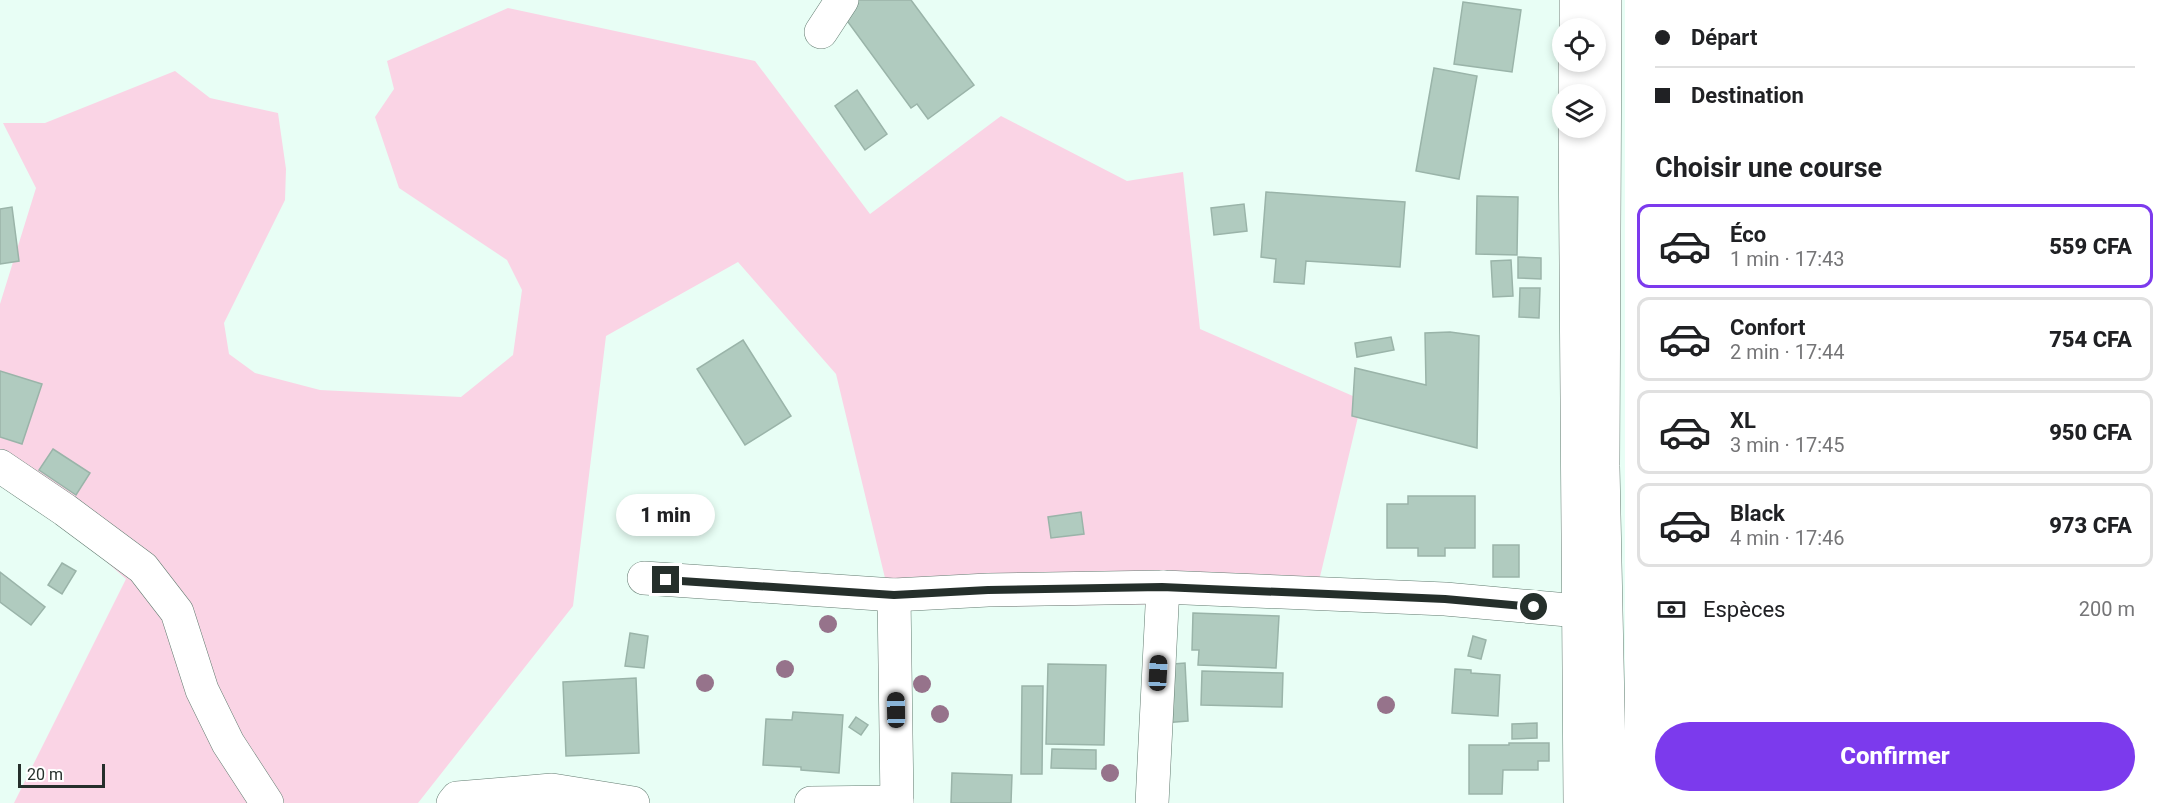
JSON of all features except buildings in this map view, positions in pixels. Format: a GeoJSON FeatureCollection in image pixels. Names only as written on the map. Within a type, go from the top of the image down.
{"type":"FeatureCollection","features":[{"type":"Feature","properties":{"kind":"street"},"geometry":{"type":"LineString","coordinates":[[821,32],[842,0]]}},
{"type":"Feature","properties":{"kind":"street"},"geometry":{"type":"LineString","coordinates":[[1576,0],[1576,18]]}},
{"type":"Feature","properties":{"kind":"street"},"geometry":{"type":"LineString","coordinates":[[1580,803],[1592,610],[1615,558],[1604,466],[1605,0]]}},
{"type":"Feature","properties":{"kind":"street"},"geometry":{"type":"LineString","coordinates":[[1575,138],[1592,610],[1610,803]]}},
{"type":"Feature","properties":{"kind":"street"},"geometry":{"type":"LineString","coordinates":[[0,466],[65,510],[143,568],[177,612],[202,690],[228,743],[267,803]]}},
{"type":"Feature","properties":{"kind":"street"},"geometry":{"type":"LineString","coordinates":[[644,578],[894,595],[988,590],[1162,587],[1445,599],[1592,610]]}},
{"type":"Feature","properties":{"kind":"street"},"geometry":{"type":"LineString","coordinates":[[1152,803],[1162,587]]}},
{"type":"Feature","properties":{"kind":"street"},"geometry":{"type":"LineString","coordinates":[[811,803],[897,803],[894,595]]}},
{"type":"Feature","properties":{"kind":"street"},"geometry":{"type":"LineString","coordinates":[[453,803],[457,798],[552,790],[633,803]]}},
{"type":"Feature","properties":{"kind":"shaded area"},"geometry":{"type":"Polygon","coordinates":[[[508,8],[755,61],[870,214],[1001,116],[1127,181],[1183,172],[1200,329],[1362,400],[1314,602],[980,607],[891,603],[836,374],[738,262],[606,336],[573,606],[418,803],[14,803],[126,579],[0,468],[0,304],[36,188],[3,123],[45,123],[175,71],[210,98],[278,113],[286,169],[285,200],[224,323],[229,354],[255,373],[320,390],[461,397],[513,355],[522,290],[507,260],[399,188],[375,117],[394,89],[387,61],[508,8]]]}},
{"type":"Feature","properties":{"kind":"route"},"geometry":{"type":"LineString","coordinates":[[666,580],[894,595],[988,590],[1162,587],[1317,592],[1445,599],[1534,607]]}}]}
